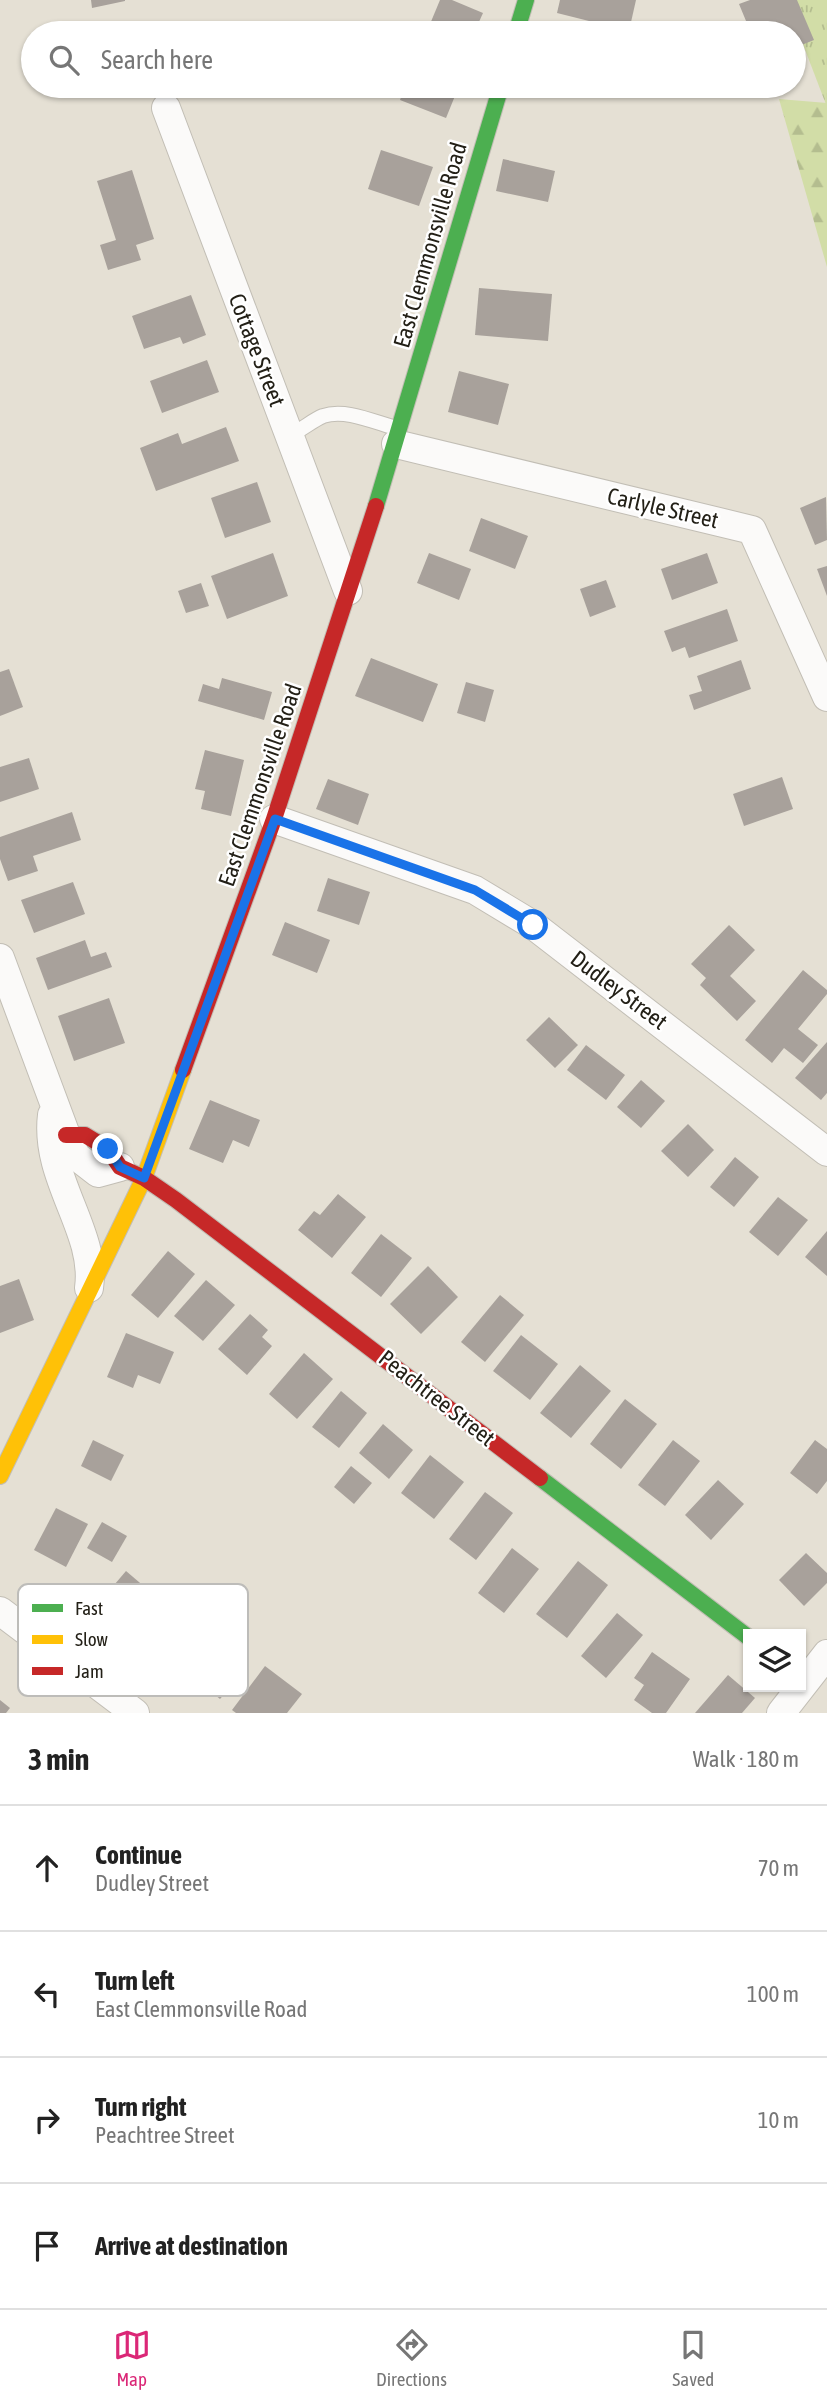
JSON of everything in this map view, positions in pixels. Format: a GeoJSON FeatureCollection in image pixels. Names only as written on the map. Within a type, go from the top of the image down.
{"type":"FeatureCollection","features":[{"type":"Feature","properties":{"kind":"main road"},"geometry":{"type":"LineString","coordinates":[[520,21],[526,0]]}},
{"type":"Feature","properties":{"kind":"main road","name":"East Clemmonsville Road"},"geometry":{"type":"LineString","coordinates":[[0,1476],[89,1293],[132,1172],[275,819],[398,437],[497,98]]}},
{"type":"Feature","properties":{"kind":"main road","name":"Peachtree Street"},"geometry":{"type":"LineString","coordinates":[[132,1172],[311,1301],[743,1633]]}},
{"type":"Feature","properties":{"kind":"street","name":"Cottage Street"},"geometry":{"type":"LineString","coordinates":[[166,108],[348,591]]}},
{"type":"Feature","properties":{"kind":"street","name":"Carlyle Street"},"geometry":{"type":"LineString","coordinates":[[398,437],[752,530],[827,697]]}},
{"type":"Feature","properties":{"kind":"street","name":"Dudley Street"},"geometry":{"type":"LineString","coordinates":[[275,819],[475,890],[533,925],[827,1152]]}},
{"type":"Feature","properties":{"kind":"street"},"geometry":{"type":"LineString","coordinates":[[0,958],[76,1156],[98,1173],[132,1172]]}},
{"type":"Feature","properties":{"kind":"street"},"geometry":{"type":"LineString","coordinates":[[53,1101],[50,1130],[53,1160],[89,1259],[89,1293]]}},
{"type":"Feature","properties":{"kind":"street"},"geometry":{"type":"LineString","coordinates":[[0,1611],[18,1625]]}},
{"type":"Feature","properties":{"kind":"street"},"geometry":{"type":"LineString","coordinates":[[781,1713],[811,1685],[827,1654]]}},
{"type":"Feature","properties":{"kind":"street"},"geometry":{"type":"LineString","coordinates":[[112,1696],[135,1713]]}},
{"type":"Feature","properties":{"kind":"lane"},"geometry":{"type":"LineString","coordinates":[[289,435],[323,416],[332,414],[348,415],[398,437]]}},
{"type":"Feature","properties":{"kind":"green space"},"geometry":{"type":"Polygon","coordinates":[[[786,0],[827,0],[827,107],[806,52],[806,21],[794,21],[786,0]]]}},
{"type":"Feature","properties":{"kind":"green space"},"geometry":{"type":"Polygon","coordinates":[[[779,99],[827,103],[827,267],[779,99]]]}},
{"type":"Feature","properties":{"kind":"building"},"geometry":{"type":"Polygon","coordinates":[[[91,0],[125,0],[125,1],[92,8],[91,0]]]}},
{"type":"Feature","properties":{"kind":"building"},"geometry":{"type":"Polygon","coordinates":[[[440,0],[452,0],[483,13],[479,21],[431,21],[440,0]]]}},
{"type":"Feature","properties":{"kind":"building"},"geometry":{"type":"Polygon","coordinates":[[[560,0],[636,0],[631,21],[589,21],[557,13],[560,0]]]}},
{"type":"Feature","properties":{"kind":"building"},"geometry":{"type":"Polygon","coordinates":[[[750,0],[797,0],[806,21],[746,21],[739,4],[750,0]]]}},
{"type":"Feature","properties":{"kind":"building"},"geometry":{"type":"Polygon","coordinates":[[[806,21],[814,40],[806,43],[806,21]]]}},
{"type":"Feature","properties":{"kind":"building"},"geometry":{"type":"Polygon","coordinates":[[[401,98],[454,98],[446,118],[400,100],[401,98]]]}},
{"type":"Feature","properties":{"kind":"building"},"geometry":{"type":"Polygon","coordinates":[[[381,150],[433,167],[419,206],[368,189],[381,150]]]}},
{"type":"Feature","properties":{"kind":"building"},"geometry":{"type":"Polygon","coordinates":[[[503,159],[555,171],[548,202],[496,191],[503,159]]]}},
{"type":"Feature","properties":{"kind":"building"},"geometry":{"type":"Polygon","coordinates":[[[132,170],[154,239],[136,245],[141,260],[108,270],[100,245],[116,240],[97,181],[132,170]]]}},
{"type":"Feature","properties":{"kind":"building"},"geometry":{"type":"Polygon","coordinates":[[[479,288],[552,294],[548,341],[475,335],[479,288]]]}},
{"type":"Feature","properties":{"kind":"building"},"geometry":{"type":"Polygon","coordinates":[[[191,295],[206,335],[183,344],[180,337],[144,349],[132,316],[191,295]]]}},
{"type":"Feature","properties":{"kind":"building"},"geometry":{"type":"Polygon","coordinates":[[[207,360],[219,392],[162,413],[150,381],[207,360]]]}},
{"type":"Feature","properties":{"kind":"building"},"geometry":{"type":"Polygon","coordinates":[[[459,371],[509,384],[498,425],[448,412],[459,371]]]}},
{"type":"Feature","properties":{"kind":"building"},"geometry":{"type":"Polygon","coordinates":[[[226,427],[239,461],[156,491],[140,448],[178,433],[182,444],[226,427]]]}},
{"type":"Feature","properties":{"kind":"building"},"geometry":{"type":"Polygon","coordinates":[[[257,482],[271,522],[225,538],[211,498],[257,482]]]}},
{"type":"Feature","properties":{"kind":"building"},"geometry":{"type":"Polygon","coordinates":[[[826,497],[827,540],[815,545],[800,508],[826,497]]]}},
{"type":"Feature","properties":{"kind":"building"},"geometry":{"type":"Polygon","coordinates":[[[481,518],[528,536],[515,569],[469,551],[481,518]]]}},
{"type":"Feature","properties":{"kind":"building"},"geometry":{"type":"Polygon","coordinates":[[[273,553],[288,596],[227,619],[211,576],[273,553]]]}},
{"type":"Feature","properties":{"kind":"building"},"geometry":{"type":"Polygon","coordinates":[[[429,553],[471,569],[459,600],[417,583],[429,553]]]}},
{"type":"Feature","properties":{"kind":"building"},"geometry":{"type":"Polygon","coordinates":[[[707,553],[718,583],[672,600],[661,569],[707,553]]]}},
{"type":"Feature","properties":{"kind":"building"},"geometry":{"type":"Polygon","coordinates":[[[827,566],[827,596],[817,569],[827,566]]]}},
{"type":"Feature","properties":{"kind":"building"},"geometry":{"type":"Polygon","coordinates":[[[606,580],[616,607],[590,617],[580,589],[606,580]]]}},
{"type":"Feature","properties":{"kind":"building"},"geometry":{"type":"Polygon","coordinates":[[[201,583],[209,606],[186,613],[178,591],[201,583]]]}},
{"type":"Feature","properties":{"kind":"building"},"geometry":{"type":"Polygon","coordinates":[[[727,609],[738,641],[689,658],[685,647],[672,652],[664,631],[727,609]]]}},
{"type":"Feature","properties":{"kind":"building"},"geometry":{"type":"Polygon","coordinates":[[[371,658],[438,684],[423,722],[355,696],[371,658]]]}},
{"type":"Feature","properties":{"kind":"building"},"geometry":{"type":"Polygon","coordinates":[[[741,660],[751,689],[694,710],[689,695],[702,691],[697,676],[741,660]]]}},
{"type":"Feature","properties":{"kind":"building"},"geometry":{"type":"Polygon","coordinates":[[[9,669],[23,707],[0,716],[0,672],[9,669]]]}},
{"type":"Feature","properties":{"kind":"building"},"geometry":{"type":"Polygon","coordinates":[[[222,678],[272,692],[264,720],[198,701],[203,684],[219,689],[222,678]]]}},
{"type":"Feature","properties":{"kind":"building"},"geometry":{"type":"Polygon","coordinates":[[[466,682],[494,690],[485,722],[457,713],[466,682]]]}},
{"type":"Feature","properties":{"kind":"building"},"geometry":{"type":"Polygon","coordinates":[[[205,750],[244,760],[231,816],[201,809],[205,791],[195,789],[205,750]]]}},
{"type":"Feature","properties":{"kind":"building"},"geometry":{"type":"Polygon","coordinates":[[[29,758],[39,789],[0,802],[0,767],[29,758]]]}},
{"type":"Feature","properties":{"kind":"building"},"geometry":{"type":"Polygon","coordinates":[[[782,777],[793,809],[744,826],[733,794],[782,777]]]}},
{"type":"Feature","properties":{"kind":"building"},"geometry":{"type":"Polygon","coordinates":[[[328,779],[369,794],[358,825],[316,809],[328,779]]]}},
{"type":"Feature","properties":{"kind":"building"},"geometry":{"type":"Polygon","coordinates":[[[72,812],[81,840],[33,856],[38,871],[8,881],[0,859],[0,837],[72,812]]]}},
{"type":"Feature","properties":{"kind":"building"},"geometry":{"type":"Polygon","coordinates":[[[328,878],[370,892],[359,925],[317,911],[328,878]]]}},
{"type":"Feature","properties":{"kind":"building"},"geometry":{"type":"Polygon","coordinates":[[[73,882],[85,914],[34,933],[21,900],[73,882]]]}},
{"type":"Feature","properties":{"kind":"building"},"geometry":{"type":"Polygon","coordinates":[[[285,922],[330,940],[317,973],[272,955],[285,922]]]}},
{"type":"Feature","properties":{"kind":"building"},"geometry":{"type":"Polygon","coordinates":[[[729,925],[755,950],[730,976],[756,1001],[737,1021],[700,985],[706,978],[691,964],[729,925]]]}},
{"type":"Feature","properties":{"kind":"building"},"geometry":{"type":"Polygon","coordinates":[[[85,940],[91,957],[106,952],[112,967],[48,990],[36,958],[85,940]]]}},
{"type":"Feature","properties":{"kind":"building"},"geometry":{"type":"Polygon","coordinates":[[[803,970],[827,990],[827,994],[798,1029],[818,1045],[803,1063],[784,1048],[772,1063],[745,1040],[803,970]]]}},
{"type":"Feature","properties":{"kind":"building"},"geometry":{"type":"Polygon","coordinates":[[[109,998],[125,1043],[74,1061],[58,1016],[109,998]]]}},
{"type":"Feature","properties":{"kind":"building"},"geometry":{"type":"Polygon","coordinates":[[[549,1017],[578,1045],[555,1068],[526,1040],[549,1017]]]}},
{"type":"Feature","properties":{"kind":"building"},"geometry":{"type":"Polygon","coordinates":[[[827,1042],[827,1093],[821,1100],[795,1078],[827,1042]]]}},
{"type":"Feature","properties":{"kind":"building"},"geometry":{"type":"Polygon","coordinates":[[[586,1045],[625,1075],[606,1100],[567,1070],[586,1045]]]}},
{"type":"Feature","properties":{"kind":"building"},"geometry":{"type":"Polygon","coordinates":[[[641,1080],[665,1101],[641,1128],[617,1107],[641,1080]]]}},
{"type":"Feature","properties":{"kind":"building"},"geometry":{"type":"Polygon","coordinates":[[[210,1100],[260,1120],[249,1147],[233,1140],[223,1163],[189,1149],[210,1100]]]}},
{"type":"Feature","properties":{"kind":"building"},"geometry":{"type":"Polygon","coordinates":[[[688,1124],[714,1150],[688,1177],[661,1151],[688,1124]]]}},
{"type":"Feature","properties":{"kind":"building"},"geometry":{"type":"Polygon","coordinates":[[[735,1157],[759,1177],[734,1207],[710,1187],[735,1157]]]}},
{"type":"Feature","properties":{"kind":"building"},"geometry":{"type":"Polygon","coordinates":[[[338,1194],[366,1217],[332,1258],[298,1230],[314,1211],[320,1215],[338,1194]]]}},
{"type":"Feature","properties":{"kind":"building"},"geometry":{"type":"Polygon","coordinates":[[[778,1197],[808,1220],[778,1256],[749,1232],[778,1197]]]}},
{"type":"Feature","properties":{"kind":"building"},"geometry":{"type":"Polygon","coordinates":[[[827,1231],[827,1276],[805,1257],[827,1231]]]}},
{"type":"Feature","properties":{"kind":"building"},"geometry":{"type":"Polygon","coordinates":[[[381,1234],[412,1258],[381,1297],[351,1273],[381,1234]]]}},
{"type":"Feature","properties":{"kind":"building"},"geometry":{"type":"Polygon","coordinates":[[[168,1251],[195,1274],[158,1318],[131,1295],[168,1251]]]}},
{"type":"Feature","properties":{"kind":"building"},"geometry":{"type":"Polygon","coordinates":[[[428,1266],[458,1297],[421,1334],[390,1304],[428,1266]]]}},
{"type":"Feature","properties":{"kind":"building"},"geometry":{"type":"Polygon","coordinates":[[[19,1279],[34,1320],[0,1333],[0,1286],[19,1279]]]}},
{"type":"Feature","properties":{"kind":"building"},"geometry":{"type":"Polygon","coordinates":[[[206,1280],[235,1305],[203,1341],[174,1316],[206,1280]]]}},
{"type":"Feature","properties":{"kind":"building"},"geometry":{"type":"Polygon","coordinates":[[[500,1295],[524,1315],[485,1362],[461,1342],[500,1295]]]}},
{"type":"Feature","properties":{"kind":"building"},"geometry":{"type":"Polygon","coordinates":[[[250,1314],[268,1330],[262,1337],[272,1346],[247,1375],[218,1349],[250,1314]]]}},
{"type":"Feature","properties":{"kind":"building"},"geometry":{"type":"Polygon","coordinates":[[[126,1333],[174,1352],[160,1384],[138,1375],[133,1388],[107,1377],[126,1333]]]}},
{"type":"Feature","properties":{"kind":"building"},"geometry":{"type":"Polygon","coordinates":[[[521,1335],[558,1364],[530,1400],[493,1371],[521,1335]]]}},
{"type":"Feature","properties":{"kind":"building"},"geometry":{"type":"Polygon","coordinates":[[[304,1353],[333,1379],[297,1419],[269,1394],[304,1353]]]}},
{"type":"Feature","properties":{"kind":"building"},"geometry":{"type":"Polygon","coordinates":[[[580,1365],[611,1391],[571,1438],[540,1413],[580,1365]]]}},
{"type":"Feature","properties":{"kind":"building"},"geometry":{"type":"Polygon","coordinates":[[[341,1391],[367,1413],[339,1448],[312,1427],[341,1391]]]}},
{"type":"Feature","properties":{"kind":"building"},"geometry":{"type":"Polygon","coordinates":[[[625,1399],[657,1424],[621,1469],[590,1444],[625,1399]]]}},
{"type":"Feature","properties":{"kind":"building"},"geometry":{"type":"Polygon","coordinates":[[[383,1424],[413,1450],[389,1479],[359,1453],[383,1424]]]}},
{"type":"Feature","properties":{"kind":"building"},"geometry":{"type":"Polygon","coordinates":[[[93,1440],[124,1455],[111,1481],[81,1466],[93,1440]]]}},
{"type":"Feature","properties":{"kind":"building"},"geometry":{"type":"Polygon","coordinates":[[[673,1440],[700,1461],[665,1506],[638,1485],[673,1440]]]}},
{"type":"Feature","properties":{"kind":"building"},"geometry":{"type":"Polygon","coordinates":[[[815,1440],[827,1449],[827,1481],[817,1494],[790,1473],[815,1440]]]}},
{"type":"Feature","properties":{"kind":"building"},"geometry":{"type":"Polygon","coordinates":[[[430,1455],[464,1482],[434,1519],[401,1493],[430,1455]]]}},
{"type":"Feature","properties":{"kind":"building"},"geometry":{"type":"Polygon","coordinates":[[[351,1466],[372,1483],[354,1504],[334,1487],[351,1466]]]}},
{"type":"Feature","properties":{"kind":"building"},"geometry":{"type":"Polygon","coordinates":[[[718,1480],[744,1504],[711,1540],[685,1515],[718,1480]]]}},
{"type":"Feature","properties":{"kind":"building"},"geometry":{"type":"Polygon","coordinates":[[[485,1492],[513,1513],[476,1560],[449,1539],[485,1492]]]}},
{"type":"Feature","properties":{"kind":"building"},"geometry":{"type":"Polygon","coordinates":[[[56,1508],[88,1524],[66,1567],[34,1550],[56,1508]]]}},
{"type":"Feature","properties":{"kind":"building"},"geometry":{"type":"Polygon","coordinates":[[[102,1522],[127,1536],[112,1562],[87,1548],[102,1522]]]}},
{"type":"Feature","properties":{"kind":"building"},"geometry":{"type":"Polygon","coordinates":[[[512,1548],[539,1569],[504,1613],[478,1593],[512,1548]]]}},
{"type":"Feature","properties":{"kind":"building"},"geometry":{"type":"Polygon","coordinates":[[[806,1553],[827,1573],[827,1583],[804,1606],[779,1580],[806,1553]]]}},
{"type":"Feature","properties":{"kind":"building"},"geometry":{"type":"Polygon","coordinates":[[[578,1561],[608,1585],[567,1638],[536,1614],[578,1561]]]}},
{"type":"Feature","properties":{"kind":"building"},"geometry":{"type":"Polygon","coordinates":[[[126,1571],[141,1584],[115,1584],[126,1571]]]}},
{"type":"Feature","properties":{"kind":"building"},"geometry":{"type":"Polygon","coordinates":[[[617,1613],[643,1635],[606,1678],[581,1656],[617,1613]]]}},
{"type":"Feature","properties":{"kind":"building"},"geometry":{"type":"Polygon","coordinates":[[[652,1652],[690,1679],[666,1713],[652,1713],[634,1700],[644,1685],[634,1678],[652,1652]]]}},
{"type":"Feature","properties":{"kind":"building"},"geometry":{"type":"Polygon","coordinates":[[[265,1666],[302,1694],[287,1713],[236,1713],[232,1710],[242,1696],[248,1696],[248,1689],[265,1666]]]}},
{"type":"Feature","properties":{"kind":"building"},"geometry":{"type":"Polygon","coordinates":[[[728,1675],[743,1688],[743,1692],[748,1692],[755,1698],[742,1713],[695,1713],[728,1675]]]}},
{"type":"Feature","properties":{"kind":"building"},"geometry":{"type":"Polygon","coordinates":[[[0,1700],[10,1708],[6,1713],[0,1713],[0,1700]]]}},
{"type":"Feature","properties":{"kind":"traffic: fast"},"geometry":{"type":"LineString","coordinates":[[520,21],[526,0]]}},
{"type":"Feature","properties":{"kind":"traffic: fast"},"geometry":{"type":"LineString","coordinates":[[376,506],[497,98]]}},
{"type":"Feature","properties":{"kind":"traffic: fast"},"geometry":{"type":"LineString","coordinates":[[540,1478],[743,1633]]}},
{"type":"Feature","properties":{"kind":"traffic: slow"},"geometry":{"type":"LineString","coordinates":[[0,1476],[144,1178],[183,1070]]}},
{"type":"Feature","properties":{"kind":"traffic: jam"},"geometry":{"type":"LineString","coordinates":[[183,1070],[274,819],[376,506]]}},
{"type":"Feature","properties":{"kind":"traffic: jam"},"geometry":{"type":"LineString","coordinates":[[66,1135],[85,1135],[108,1149],[120,1167],[144,1178],[176,1200],[540,1478]]}},
{"type":"Feature","properties":{"kind":"route"},"geometry":{"type":"LineString","coordinates":[[108,1149],[120,1167],[144,1178],[275,819],[475,890],[533,925]]}}]}
